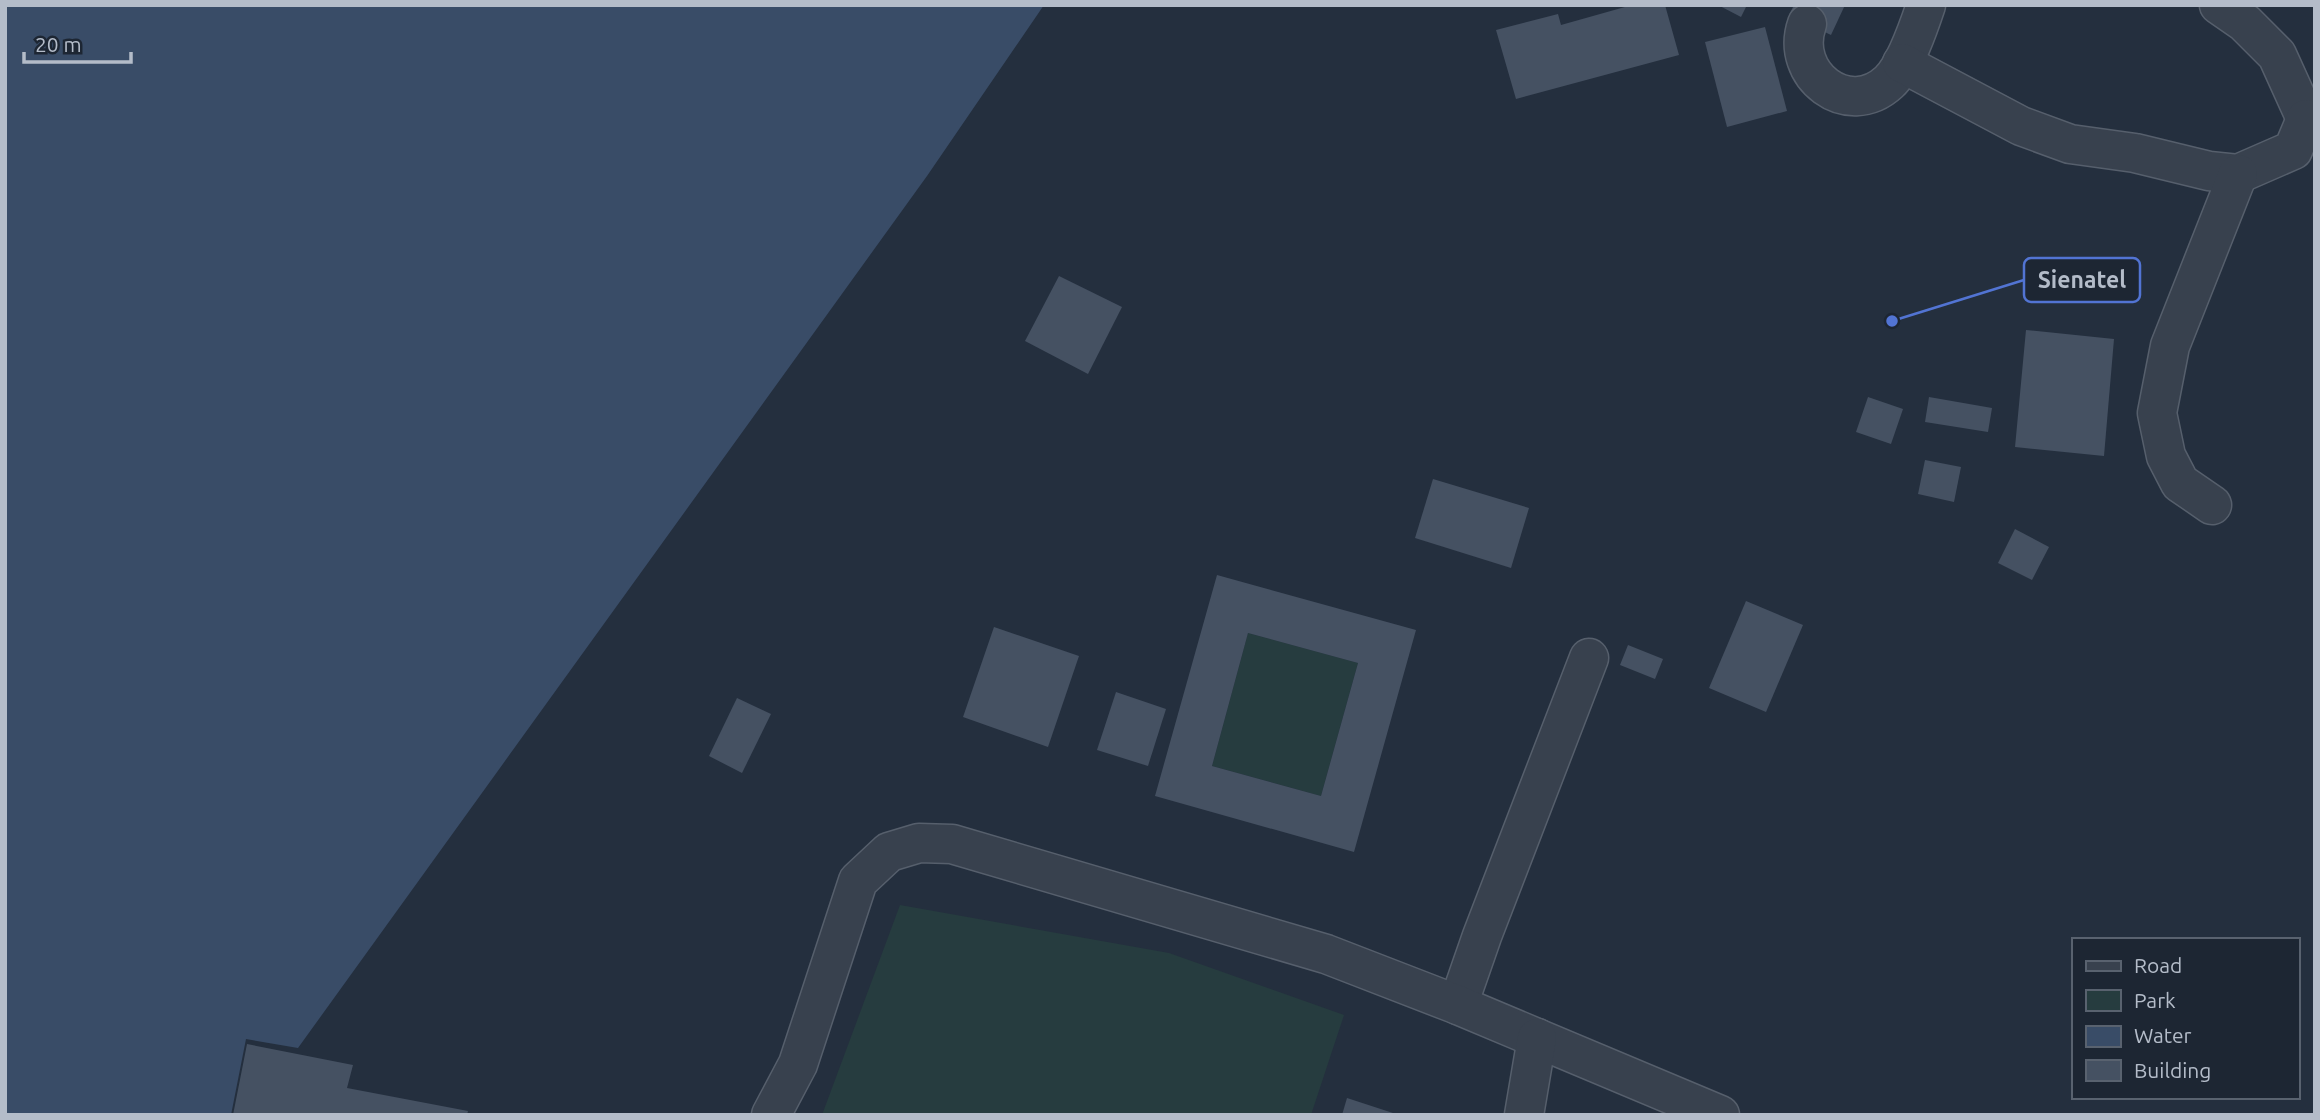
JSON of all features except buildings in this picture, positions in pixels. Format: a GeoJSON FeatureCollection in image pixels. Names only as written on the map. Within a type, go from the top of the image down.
{"type":"FeatureCollection","features":[{"type":"Feature","properties":{"kind":"street"},"geometry":{"type":"LineString","coordinates":[[1902,64],[2021,126],[2070,144],[2135,153],[2209,171],[2238,174],[2307,138],[2277,55],[2245,23],[2219,5]]}},
{"type":"Feature","properties":{"kind":"street"},"geometry":{"type":"LineString","coordinates":[[1807,24],[1803,37],[1803,53],[1808,68],[1818,81],[1831,90],[1846,95],[1862,95],[1877,90],[1890,81],[1902,64],[1927,6]]}},
{"type":"Feature","properties":{"kind":"street"},"geometry":{"type":"LineString","coordinates":[[2212,505],[2180,483],[2166,456],[2157,413],[2170,346],[2238,174]]}},
{"type":"Feature","properties":{"kind":"street"},"geometry":{"type":"LineString","coordinates":[[1458,1005],[1589,658]]}},
{"type":"Feature","properties":{"kind":"street"},"geometry":{"type":"LineString","coordinates":[[771,1115],[798,1064],[858,881],[889,852],[919,843],[952,844],[1313,950],[1458,1005],[1720,1115]]}},
{"type":"Feature","properties":{"kind":"street"},"geometry":{"type":"LineString","coordinates":[[1524,1115],[1537,1038]]}},
{"type":"Feature","properties":{"kind":"green space"},"geometry":{"type":"Polygon","coordinates":[[[1248,633],[1358,663],[1321,796],[1212,766],[1248,633]]]}},
{"type":"Feature","properties":{"kind":"green space"},"geometry":{"type":"Polygon","coordinates":[[[900,905],[1169,953],[1344,1015],[1311,1115],[822,1115],[900,905]]]}},
{"type":"Feature","properties":{"kind":"water"},"geometry":{"type":"Polygon","coordinates":[[[5,5],[1044,5],[927,176],[298,1048],[246,1039],[231,1115],[5,1115],[5,5]]]}},
{"type":"Feature","properties":{"kind":"place","name":"Sienatel"},"geometry":{"type":"Point","coordinates":[1892,321]}}]}
